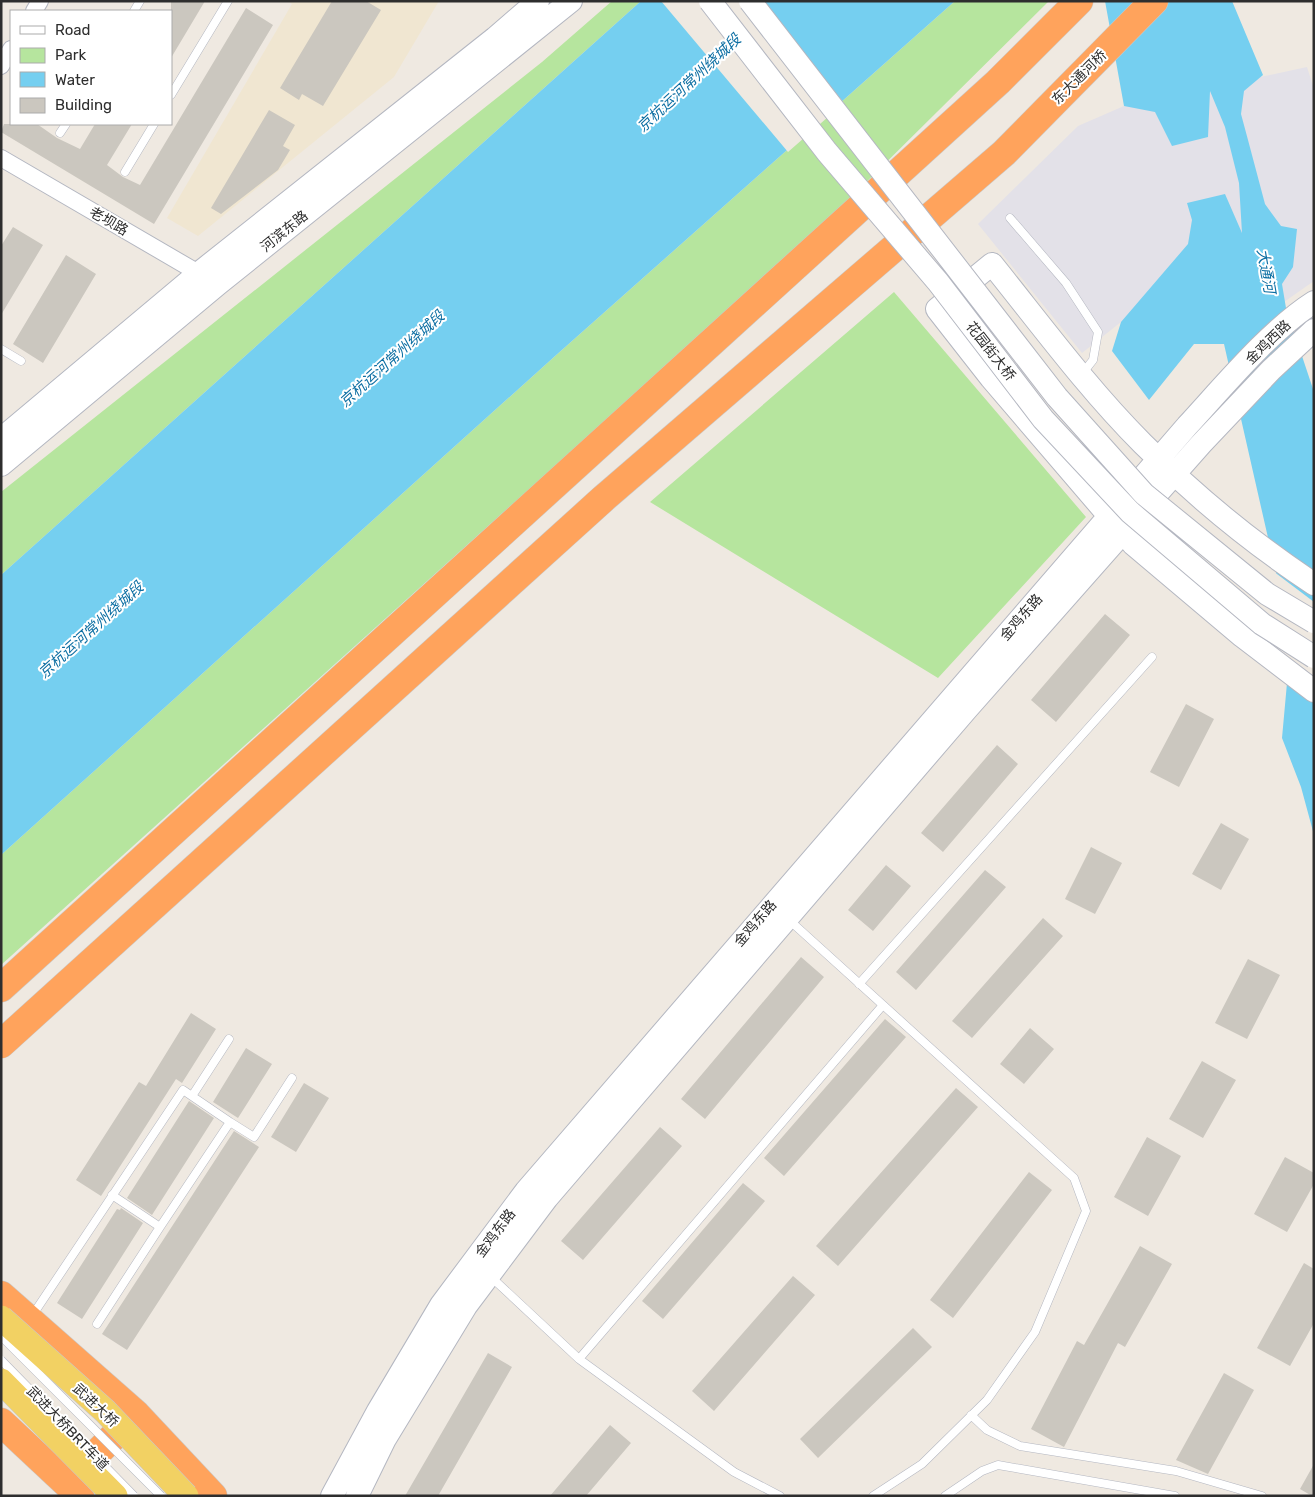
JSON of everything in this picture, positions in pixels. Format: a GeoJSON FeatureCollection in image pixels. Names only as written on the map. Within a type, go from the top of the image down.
{"type":"FeatureCollection","features":[{"type":"Feature","properties":{"kind":"highway"},"geometry":{"type":"LineString","coordinates":[[1,988],[998,82],[1079,1]]}},
{"type":"Feature","properties":{"kind":"highway","name":"东大通河桥"},"geometry":{"type":"LineString","coordinates":[[1,1044],[604,498],[1004,153],[1154,1]]}},
{"type":"Feature","properties":{"kind":"highway"},"geometry":{"type":"LineString","coordinates":[[1,1296],[136,1414],[213,1496]]}},
{"type":"Feature","properties":{"kind":"highway"},"geometry":{"type":"LineString","coordinates":[[1,1422],[74,1489],[136,1414]]}},
{"type":"Feature","properties":{"kind":"main road","name":"河滨东路"},"geometry":{"type":"LineString","coordinates":[[1,465],[208,278],[538,1]]}},
{"type":"Feature","properties":{"kind":"main road","name":"河滨东路"},"geometry":{"type":"LineString","coordinates":[[1,439],[208,278],[572,1]]}},
{"type":"Feature","properties":{"kind":"main road","name":"花园街大桥"},"geometry":{"type":"LineString","coordinates":[[710,1],[827,152],[938,282],[1043,419],[1136,518],[1262,624],[1314,657]]}},
{"type":"Feature","properties":{"kind":"main road","name":"花园街大桥"},"geometry":{"type":"LineString","coordinates":[[750,1],[1057,397],[1144,494],[1267,594],[1314,622]]}},
{"type":"Feature","properties":{"kind":"main road"},"geometry":{"type":"LineString","coordinates":[[1314,584],[1246,536],[1166,466],[1118,417],[1081,375],[992,264],[937,309],[991,378],[1116,525],[1180,585],[1282,668],[1314,691]]}},
{"type":"Feature","properties":{"kind":"main road","name":"金鸡西路"},"geometry":{"type":"LineString","coordinates":[[1225,385],[1307,306]]}},
{"type":"Feature","properties":{"kind":"main road","name":"金鸡西路"},"geometry":{"type":"LineString","coordinates":[[1234,408],[1313,331]]}},
{"type":"Feature","properties":{"kind":"main road","name":"金鸡东路"},"geometry":{"type":"LineString","coordinates":[[357,1496],[385,1439],[466,1306],[481,1268],[526,1191],[779,912],[1116,525],[1166,466],[1225,385]]}},
{"type":"Feature","properties":{"kind":"main road","name":"金鸡东路"},"geometry":{"type":"LineString","coordinates":[[1166,466],[1234,408]]}},
{"type":"Feature","properties":{"kind":"main road","name":"金鸡东路"},"geometry":{"type":"LineString","coordinates":[[332,1496],[378,1411],[441,1304],[481,1268]]}},
{"type":"Feature","properties":{"kind":"main road","name":"武进大桥"},"geometry":{"type":"LineString","coordinates":[[1,1318],[105,1411],[186,1496]]}},
{"type":"Feature","properties":{"kind":"main road"},"geometry":{"type":"LineString","coordinates":[[1,1380],[115,1496]]}},
{"type":"Feature","properties":{"kind":"street"},"geometry":{"type":"LineString","coordinates":[[1,66],[10,51]]}},
{"type":"Feature","properties":{"kind":"street","name":"老坝路"},"geometry":{"type":"LineString","coordinates":[[1,158],[208,278]]}},
{"type":"Feature","properties":{"kind":"lane"},"geometry":{"type":"LineString","coordinates":[[172,93],[228,1]]}},
{"type":"Feature","properties":{"kind":"lane"},"geometry":{"type":"LineString","coordinates":[[60,133],[65,125]]}},
{"type":"Feature","properties":{"kind":"lane"},"geometry":{"type":"LineString","coordinates":[[125,172],[153,125]]}},
{"type":"Feature","properties":{"kind":"lane"},"geometry":{"type":"LineString","coordinates":[[1010,218],[1066,283],[1098,332],[1093,360],[1081,375]]}},
{"type":"Feature","properties":{"kind":"lane"},"geometry":{"type":"LineString","coordinates":[[1,349],[21,361]]}},
{"type":"Feature","properties":{"kind":"lane"},"geometry":{"type":"LineString","coordinates":[[859,984],[1152,657]]}},
{"type":"Feature","properties":{"kind":"lane"},"geometry":{"type":"LineString","coordinates":[[779,912],[1074,1178],[1086,1211],[1035,1332],[987,1400],[922,1464],[873,1496]]}},
{"type":"Feature","properties":{"kind":"lane"},"geometry":{"type":"LineString","coordinates":[[579,1359],[883,1005]]}},
{"type":"Feature","properties":{"kind":"lane"},"geometry":{"type":"LineString","coordinates":[[192,1096],[229,1039]]}},
{"type":"Feature","properties":{"kind":"lane"},"geometry":{"type":"LineString","coordinates":[[29,1320],[183,1090],[254,1137],[292,1078]]}},
{"type":"Feature","properties":{"kind":"lane"},"geometry":{"type":"LineString","coordinates":[[97,1324],[230,1122]]}},
{"type":"Feature","properties":{"kind":"lane"},"geometry":{"type":"LineString","coordinates":[[112,1195],[160,1227]]}},
{"type":"Feature","properties":{"kind":"lane"},"geometry":{"type":"LineString","coordinates":[[481,1268],[579,1359],[734,1472],[780,1496]]}},
{"type":"Feature","properties":{"kind":"lane","name":"武进大桥BRT车道"},"geometry":{"type":"LineString","coordinates":[[1,1336],[161,1496]]}},
{"type":"Feature","properties":{"kind":"lane","name":"武进大桥BRT车道"},"geometry":{"type":"LineString","coordinates":[[1,1360],[134,1496]]}},
{"type":"Feature","properties":{"kind":"lane"},"geometry":{"type":"LineString","coordinates":[[971,1415],[987,1430],[1020,1446],[1176,1471],[1262,1496]]}},
{"type":"Feature","properties":{"kind":"lane"},"geometry":{"type":"LineString","coordinates":[[945,1496],[982,1472],[998,1465],[1175,1496]]}},
{"type":"Feature","properties":{"kind":"shaded area"},"geometry":{"type":"Polygon","coordinates":[[[288,1],[439,1],[394,77],[198,236],[167,218],[292,4],[288,1]]]}},
{"type":"Feature","properties":{"kind":"shaded area"},"geometry":{"type":"Polygon","coordinates":[[[1307,67],[1314,89],[1314,281],[1224,344],[1121,322],[1082,353],[978,224],[1078,126],[1124,106],[1307,67]]]}},
{"type":"Feature","properties":{"kind":"green space"},"geometry":{"type":"Polygon","coordinates":[[[612,1],[641,1],[1,575],[1,492],[542,62],[612,1]]]}},
{"type":"Feature","properties":{"kind":"green space"},"geometry":{"type":"Polygon","coordinates":[[[955,1],[1049,1],[830,218],[1,965],[1,855],[554,357],[955,1]]]}},
{"type":"Feature","properties":{"kind":"green space"},"geometry":{"type":"Polygon","coordinates":[[[894,292],[1086,517],[938,678],[650,502],[894,292]]]}},
{"type":"Feature","properties":{"kind":"water","name":"京杭运河常州绕城段"},"geometry":{"type":"Polygon","coordinates":[[[641,1],[955,1],[554,357],[1,855],[1,575],[641,1]]]}},
{"type":"Feature","properties":{"kind":"water","name":"大通河"},"geometry":{"type":"Polygon","coordinates":[[[1105,1],[1232,1],[1263,75],[1244,91],[1241,114],[1265,204],[1281,226],[1297,229],[1293,267],[1282,284],[1286,308],[1314,392],[1314,835],[1301,787],[1282,738],[1291,639],[1224,344],[1194,344],[1149,400],[1112,351],[1121,322],[1188,244],[1192,220],[1187,203],[1225,194],[1242,233],[1239,183],[1225,127],[1210,91],[1208,137],[1172,146],[1155,112],[1124,106],[1105,1]]]}},
{"type":"Feature","properties":{"kind":"pier"},"geometry":{"type":"Polygon","coordinates":[[[661,1],[761,1],[844,103],[788,152],[661,1]]]}},
{"type":"Feature","properties":{"kind":"pier"},"geometry":{"type":"Polygon","coordinates":[[[1273,571],[1314,602],[1314,691],[1285,671],[1288,639],[1273,571]]]}},
{"type":"Feature","properties":{"kind":"building"},"geometry":{"type":"Polygon","coordinates":[[[171,1],[205,1],[172,56],[172,10],[171,1]]]}},
{"type":"Feature","properties":{"kind":"building"},"geometry":{"type":"Polygon","coordinates":[[[332,1],[366,1],[381,10],[323,106],[302,94],[299,100],[280,88],[332,1]]]}},
{"type":"Feature","properties":{"kind":"building"},"geometry":{"type":"Polygon","coordinates":[[[246,8],[273,25],[154,224],[1,132],[4,124],[38,125],[57,138],[80,149],[94,125],[131,125],[107,165],[123,177],[140,185],[246,8]]]}},
{"type":"Feature","properties":{"kind":"building"},"geometry":{"type":"Polygon","coordinates":[[[269,110],[295,125],[283,146],[290,150],[278,170],[221,214],[211,208],[269,110]]]}},
{"type":"Feature","properties":{"kind":"building"},"geometry":{"type":"Polygon","coordinates":[[[13,227],[43,245],[1,315],[1,246],[13,227]]]}},
{"type":"Feature","properties":{"kind":"building"},"geometry":{"type":"Polygon","coordinates":[[[66,255],[96,274],[43,363],[13,344],[66,255]]]}},
{"type":"Feature","properties":{"kind":"building"},"geometry":{"type":"Polygon","coordinates":[[[1105,614],[1130,635],[1056,722],[1031,700],[1105,614]]]}},
{"type":"Feature","properties":{"kind":"building"},"geometry":{"type":"Polygon","coordinates":[[[1186,704],[1214,719],[1179,787],[1150,772],[1186,704]]]}},
{"type":"Feature","properties":{"kind":"building"},"geometry":{"type":"Polygon","coordinates":[[[997,745],[1018,764],[943,852],[921,833],[997,745]]]}},
{"type":"Feature","properties":{"kind":"building"},"geometry":{"type":"Polygon","coordinates":[[[1221,823],[1249,839],[1221,890],[1192,874],[1221,823]]]}},
{"type":"Feature","properties":{"kind":"building"},"geometry":{"type":"Polygon","coordinates":[[[1091,847],[1122,863],[1095,914],[1065,899],[1091,847]]]}},
{"type":"Feature","properties":{"kind":"building"},"geometry":{"type":"Polygon","coordinates":[[[886,865],[911,886],[873,931],[848,910],[886,865]]]}},
{"type":"Feature","properties":{"kind":"building"},"geometry":{"type":"Polygon","coordinates":[[[985,870],[1006,887],[916,990],[896,972],[985,870]]]}},
{"type":"Feature","properties":{"kind":"building"},"geometry":{"type":"Polygon","coordinates":[[[1043,918],[1063,936],[972,1038],[952,1021],[1043,918]]]}},
{"type":"Feature","properties":{"kind":"building"},"geometry":{"type":"Polygon","coordinates":[[[801,957],[824,977],[705,1119],[681,1099],[801,957]]]}},
{"type":"Feature","properties":{"kind":"building"},"geometry":{"type":"Polygon","coordinates":[[[1248,959],[1280,975],[1247,1039],[1215,1023],[1248,959]]]}},
{"type":"Feature","properties":{"kind":"building"},"geometry":{"type":"Polygon","coordinates":[[[191,1013],[216,1029],[182,1083],[176,1079],[101,1196],[76,1180],[139,1082],[146,1086],[191,1013]]]}},
{"type":"Feature","properties":{"kind":"building"},"geometry":{"type":"Polygon","coordinates":[[[885,1019],[906,1037],[784,1176],[764,1158],[885,1019]]]}},
{"type":"Feature","properties":{"kind":"building"},"geometry":{"type":"Polygon","coordinates":[[[1030,1028],[1054,1049],[1024,1084],[1000,1064],[1030,1028]]]}},
{"type":"Feature","properties":{"kind":"building"},"geometry":{"type":"Polygon","coordinates":[[[246,1048],[272,1064],[238,1118],[213,1102],[246,1048]]]}},
{"type":"Feature","properties":{"kind":"building"},"geometry":{"type":"Polygon","coordinates":[[[1202,1061],[1236,1080],[1203,1138],[1169,1119],[1202,1061]]]}},
{"type":"Feature","properties":{"kind":"building"},"geometry":{"type":"Polygon","coordinates":[[[304,1083],[329,1098],[296,1152],[271,1137],[304,1083]]]}},
{"type":"Feature","properties":{"kind":"building"},"geometry":{"type":"Polygon","coordinates":[[[956,1088],[978,1107],[838,1266],[816,1246],[956,1088]]]}},
{"type":"Feature","properties":{"kind":"building"},"geometry":{"type":"Polygon","coordinates":[[[189,1101],[214,1118],[152,1215],[127,1198],[189,1101]]]}},
{"type":"Feature","properties":{"kind":"building"},"geometry":{"type":"Polygon","coordinates":[[[660,1127],[682,1146],[583,1260],[561,1241],[660,1127]]]}},
{"type":"Feature","properties":{"kind":"building"},"geometry":{"type":"Polygon","coordinates":[[[234,1131],[259,1147],[127,1350],[102,1334],[234,1131]]]}},
{"type":"Feature","properties":{"kind":"building"},"geometry":{"type":"Polygon","coordinates":[[[1147,1137],[1181,1156],[1148,1216],[1114,1197],[1147,1137]]]}},
{"type":"Feature","properties":{"kind":"building"},"geometry":{"type":"Polygon","coordinates":[[[1285,1157],[1314,1173],[1314,1184],[1287,1232],[1254,1214],[1285,1157]]]}},
{"type":"Feature","properties":{"kind":"building"},"geometry":{"type":"Polygon","coordinates":[[[1029,1172],[1052,1190],[953,1318],[930,1300],[1029,1172]]]}},
{"type":"Feature","properties":{"kind":"building"},"geometry":{"type":"Polygon","coordinates":[[[743,1183],[765,1201],[663,1319],[642,1301],[743,1183]]]}},
{"type":"Feature","properties":{"kind":"building"},"geometry":{"type":"Polygon","coordinates":[[[121,1208],[143,1223],[82,1319],[57,1303],[117,1209],[120,1210],[121,1208]]]}},
{"type":"Feature","properties":{"kind":"building"},"geometry":{"type":"Polygon","coordinates":[[[1140,1246],[1172,1264],[1125,1347],[1118,1343],[1064,1447],[1031,1429],[1077,1341],[1084,1345],[1140,1246]]]}},
{"type":"Feature","properties":{"kind":"building"},"geometry":{"type":"Polygon","coordinates":[[[1304,1263],[1314,1269],[1314,1323],[1290,1366],[1257,1348],[1304,1263]]]}},
{"type":"Feature","properties":{"kind":"building"},"geometry":{"type":"Polygon","coordinates":[[[793,1276],[815,1295],[714,1411],[692,1391],[793,1276]]]}},
{"type":"Feature","properties":{"kind":"building"},"geometry":{"type":"Polygon","coordinates":[[[913,1328],[932,1347],[818,1458],[800,1439],[913,1328]]]}},
{"type":"Feature","properties":{"kind":"building"},"geometry":{"type":"Polygon","coordinates":[[[488,1353],[512,1367],[438,1496],[405,1496],[488,1353]]]}},
{"type":"Feature","properties":{"kind":"building"},"geometry":{"type":"Polygon","coordinates":[[[1224,1373],[1254,1390],[1208,1474],[1176,1460],[1224,1373]]]}},
{"type":"Feature","properties":{"kind":"building"},"geometry":{"type":"Polygon","coordinates":[[[610,1425],[631,1443],[586,1496],[550,1496],[610,1425]]]}},
{"type":"Feature","properties":{"kind":"building"},"geometry":{"type":"Polygon","coordinates":[[[1314,1464],[1314,1496],[1312,1496],[1300,1489],[1314,1464]]]}}]}
